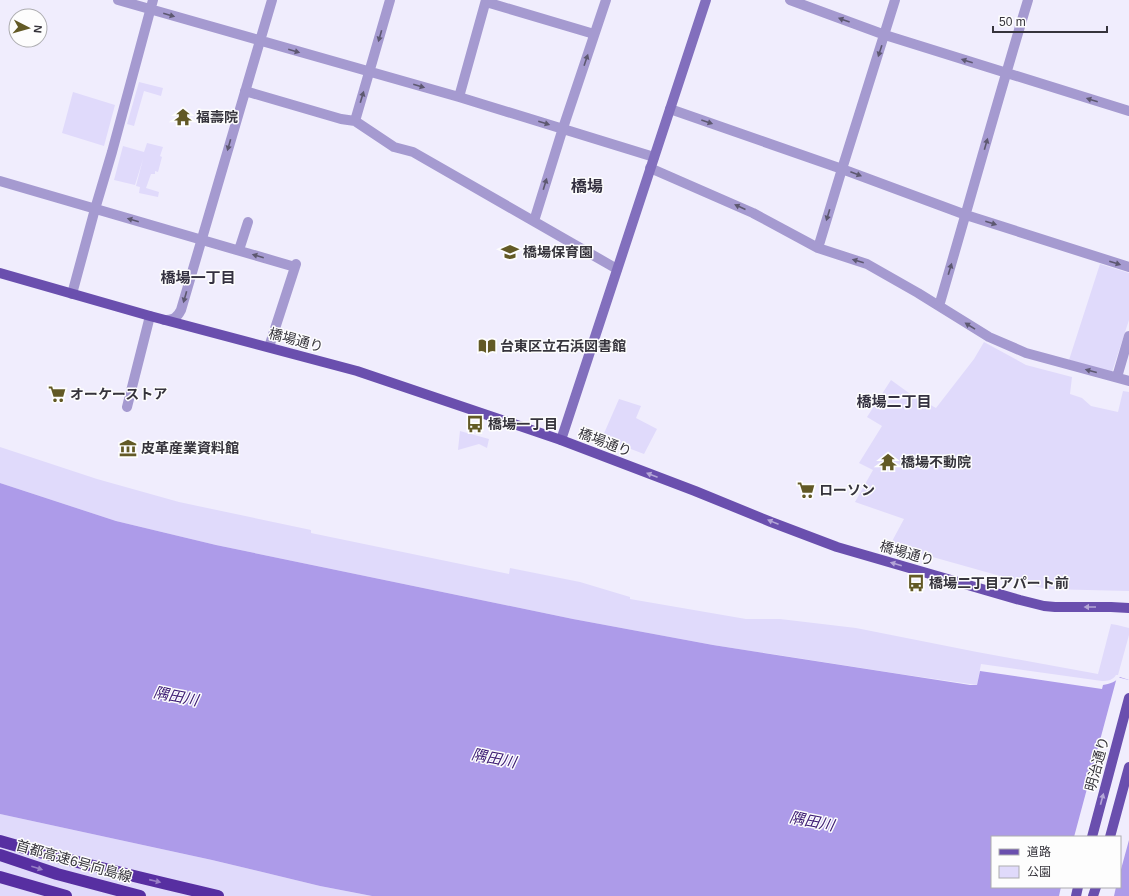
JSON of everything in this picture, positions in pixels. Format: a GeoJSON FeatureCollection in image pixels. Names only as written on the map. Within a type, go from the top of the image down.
{"type":"FeatureCollection","features":[{"type":"Feature","properties":{"kind":"highway"},"geometry":{"type":"LineString","coordinates":[[0,841],[89,865],[218,896]]}},
{"type":"Feature","properties":{"kind":"highway","name":"首都高速6号向島線"},"geometry":{"type":"LineString","coordinates":[[0,855],[57,874],[140,896]]}},
{"type":"Feature","properties":{"kind":"highway"},"geometry":{"type":"LineString","coordinates":[[0,877],[66,896]]}},
{"type":"Feature","properties":{"kind":"main road","name":"橋場通り"},"geometry":{"type":"LineString","coordinates":[[0,273],[164,320],[357,371],[562,440],[858,554],[1044,606],[1129,608]]}},
{"type":"Feature","properties":{"kind":"main road","name":"明治通り"},"geometry":{"type":"LineString","coordinates":[[1092,836],[1129,698]]}},
{"type":"Feature","properties":{"kind":"main road"},"geometry":{"type":"LineString","coordinates":[[1110,836],[1129,768]]}},
{"type":"Feature","properties":{"kind":"street"},"geometry":{"type":"LineString","coordinates":[[118,0],[152,5],[260,41],[459,97],[654,157]]}},
{"type":"Feature","properties":{"kind":"street"},"geometry":{"type":"LineString","coordinates":[[164,320],[175,318],[181,310],[272,0]]}},
{"type":"Feature","properties":{"kind":"street"},"geometry":{"type":"LineString","coordinates":[[355,121],[390,0]]}},
{"type":"Feature","properties":{"kind":"street"},"geometry":{"type":"LineString","coordinates":[[534,221],[563,128],[606,0]]}},
{"type":"Feature","properties":{"kind":"street"},"geometry":{"type":"LineString","coordinates":[[562,440],[706,0]]}},
{"type":"Feature","properties":{"kind":"street"},"geometry":{"type":"LineString","coordinates":[[790,0],[885,35],[1128,109]]}},
{"type":"Feature","properties":{"kind":"street"},"geometry":{"type":"LineString","coordinates":[[818,248],[895,0]]}},
{"type":"Feature","properties":{"kind":"street"},"geometry":{"type":"LineString","coordinates":[[939,306],[1028,0]]}},
{"type":"Feature","properties":{"kind":"street"},"geometry":{"type":"LineString","coordinates":[[459,97],[486,1],[594,34]]}},
{"type":"Feature","properties":{"kind":"street"},"geometry":{"type":"LineString","coordinates":[[72,294],[152,5]]}},
{"type":"Feature","properties":{"kind":"street"},"geometry":{"type":"LineString","coordinates":[[246,91],[342,120],[355,121],[394,147],[413,152],[617,269]]}},
{"type":"Feature","properties":{"kind":"street"},"geometry":{"type":"LineString","coordinates":[[670,109],[842,169],[966,215],[1129,267]]}},
{"type":"Feature","properties":{"kind":"street"},"geometry":{"type":"LineString","coordinates":[[650,168],[753,213],[818,248],[867,264],[989,337],[1026,353],[1129,381]]}},
{"type":"Feature","properties":{"kind":"street"},"geometry":{"type":"LineString","coordinates":[[0,181],[201,240],[296,266],[269,347]]}},
{"type":"Feature","properties":{"kind":"street"},"geometry":{"type":"LineString","coordinates":[[239,250],[248,222]]}},
{"type":"Feature","properties":{"kind":"street"},"geometry":{"type":"LineString","coordinates":[[127,407],[150,316]]}},
{"type":"Feature","properties":{"kind":"street"},"geometry":{"type":"LineString","coordinates":[[1117,378],[1129,336]]}},
{"type":"Feature","properties":{"kind":"green space"},"geometry":{"type":"Polygon","coordinates":[[[139,82],[163,88],[161,96],[144,91],[134,126],[127,124],[139,82]]]}},
{"type":"Feature","properties":{"kind":"green space"},"geometry":{"type":"Polygon","coordinates":[[[73,92],[115,105],[104,146],[62,133],[73,92]]]}},
{"type":"Feature","properties":{"kind":"green space"},"geometry":{"type":"Polygon","coordinates":[[[147,143],[163,147],[158,172],[155,171],[155,174],[151,174],[146,188],[159,192],[158,197],[139,193],[140,187],[136,186],[143,159],[135,185],[114,180],[123,146],[144,152],[147,143]]]}},
{"type":"Feature","properties":{"kind":"green space"},"geometry":{"type":"Polygon","coordinates":[[[1100,264],[1129,273],[1129,320],[1112,372],[1069,360],[1100,264]]]}},
{"type":"Feature","properties":{"kind":"green space"},"geometry":{"type":"Polygon","coordinates":[[[984,342],[1026,365],[1072,377],[1070,394],[1082,398],[1091,406],[1118,412],[1123,391],[1129,392],[1129,591],[1046,589],[890,545],[904,519],[855,502],[873,470],[859,463],[882,426],[867,417],[891,380],[909,393],[936,408],[974,359],[984,342]]]}},
{"type":"Feature","properties":{"kind":"green space"},"geometry":{"type":"Polygon","coordinates":[[[619,399],[641,406],[636,418],[657,429],[644,454],[602,438],[619,399]]]}},
{"type":"Feature","properties":{"kind":"green space"},"geometry":{"type":"Polygon","coordinates":[[[460,431],[489,439],[487,448],[479,444],[458,450],[460,431]]]}},
{"type":"Feature","properties":{"kind":"green space"},"geometry":{"type":"Polygon","coordinates":[[[0,447],[97,479],[179,502],[311,530],[311,533],[509,574],[510,568],[580,582],[630,597],[630,599],[746,619],[780,619],[856,628],[1098,674],[1111,624],[1129,628],[1129,635],[1118,675],[1110,680],[1102,681],[981,664],[977,685],[713,645],[573,619],[216,545],[116,521],[0,483],[0,447]]]}},
{"type":"Feature","properties":{"kind":"green space"},"geometry":{"type":"Polygon","coordinates":[[[0,814],[212,860],[320,886],[372,896],[0,896],[0,814]]]}},
{"type":"Feature","properties":{"kind":"shaded area"},"geometry":{"type":"Polygon","coordinates":[[[0,483],[116,521],[216,545],[573,619],[713,645],[970,685],[977,685],[980,671],[1102,689],[1103,685],[1108,684],[1120,677],[1129,680],[1129,896],[372,896],[320,886],[212,860],[0,814],[0,483]]]}},
{"type":"Feature","properties":{"kind":"pier"},"geometry":{"type":"Polygon","coordinates":[[[1117,677],[1129,680],[1129,840],[1121,869],[1121,836],[1074,836],[1117,677]]]}},
{"type":"Feature","properties":{"kind":"pier"},"geometry":{"type":"Polygon","coordinates":[[[1061,888],[1116,888],[1114,896],[1059,896],[1061,888]]]}},
{"type":"Feature","properties":{"kind":"place","name":"福壽院"},"geometry":{"type":"Point","coordinates":[183,117]}},
{"type":"Feature","properties":{"kind":"place","name":"橋場保育園"},"geometry":{"type":"Point","coordinates":[510,252]}},
{"type":"Feature","properties":{"kind":"place","name":"台東区立石浜図書館"},"geometry":{"type":"Point","coordinates":[487,346]}},
{"type":"Feature","properties":{"kind":"place","name":"オーケーストア"},"geometry":{"type":"Point","coordinates":[57,394]}},
{"type":"Feature","properties":{"kind":"place","name":"橋場一丁目"},"geometry":{"type":"Point","coordinates":[475,424]}},
{"type":"Feature","properties":{"kind":"place","name":"皮革産業資料館"},"geometry":{"type":"Point","coordinates":[128,448]}},
{"type":"Feature","properties":{"kind":"place","name":"橋場不動院"},"geometry":{"type":"Point","coordinates":[888,462]}},
{"type":"Feature","properties":{"kind":"place","name":"ローソン"},"geometry":{"type":"Point","coordinates":[806,490]}},
{"type":"Feature","properties":{"kind":"place","name":"橋場二丁目アパート前"},"geometry":{"type":"Point","coordinates":[916,583]}},
{"type":"Feature","properties":{"kind":"district","name":"橋場"},"geometry":{"type":"Point","coordinates":[587,186]}},
{"type":"Feature","properties":{"kind":"district","name":"橋場一丁目"},"geometry":{"type":"Point","coordinates":[198,277]}},
{"type":"Feature","properties":{"kind":"district","name":"橋場二丁目"},"geometry":{"type":"Point","coordinates":[894,401]}},
{"type":"Feature","properties":{"kind":"water label","name":"隅田川"},"geometry":{"type":"Point","coordinates":[176,696]}},
{"type":"Feature","properties":{"kind":"water label","name":"隅田川"},"geometry":{"type":"Point","coordinates":[494,758]}},
{"type":"Feature","properties":{"kind":"water label","name":"隅田川"},"geometry":{"type":"Point","coordinates":[812,821]}}]}
